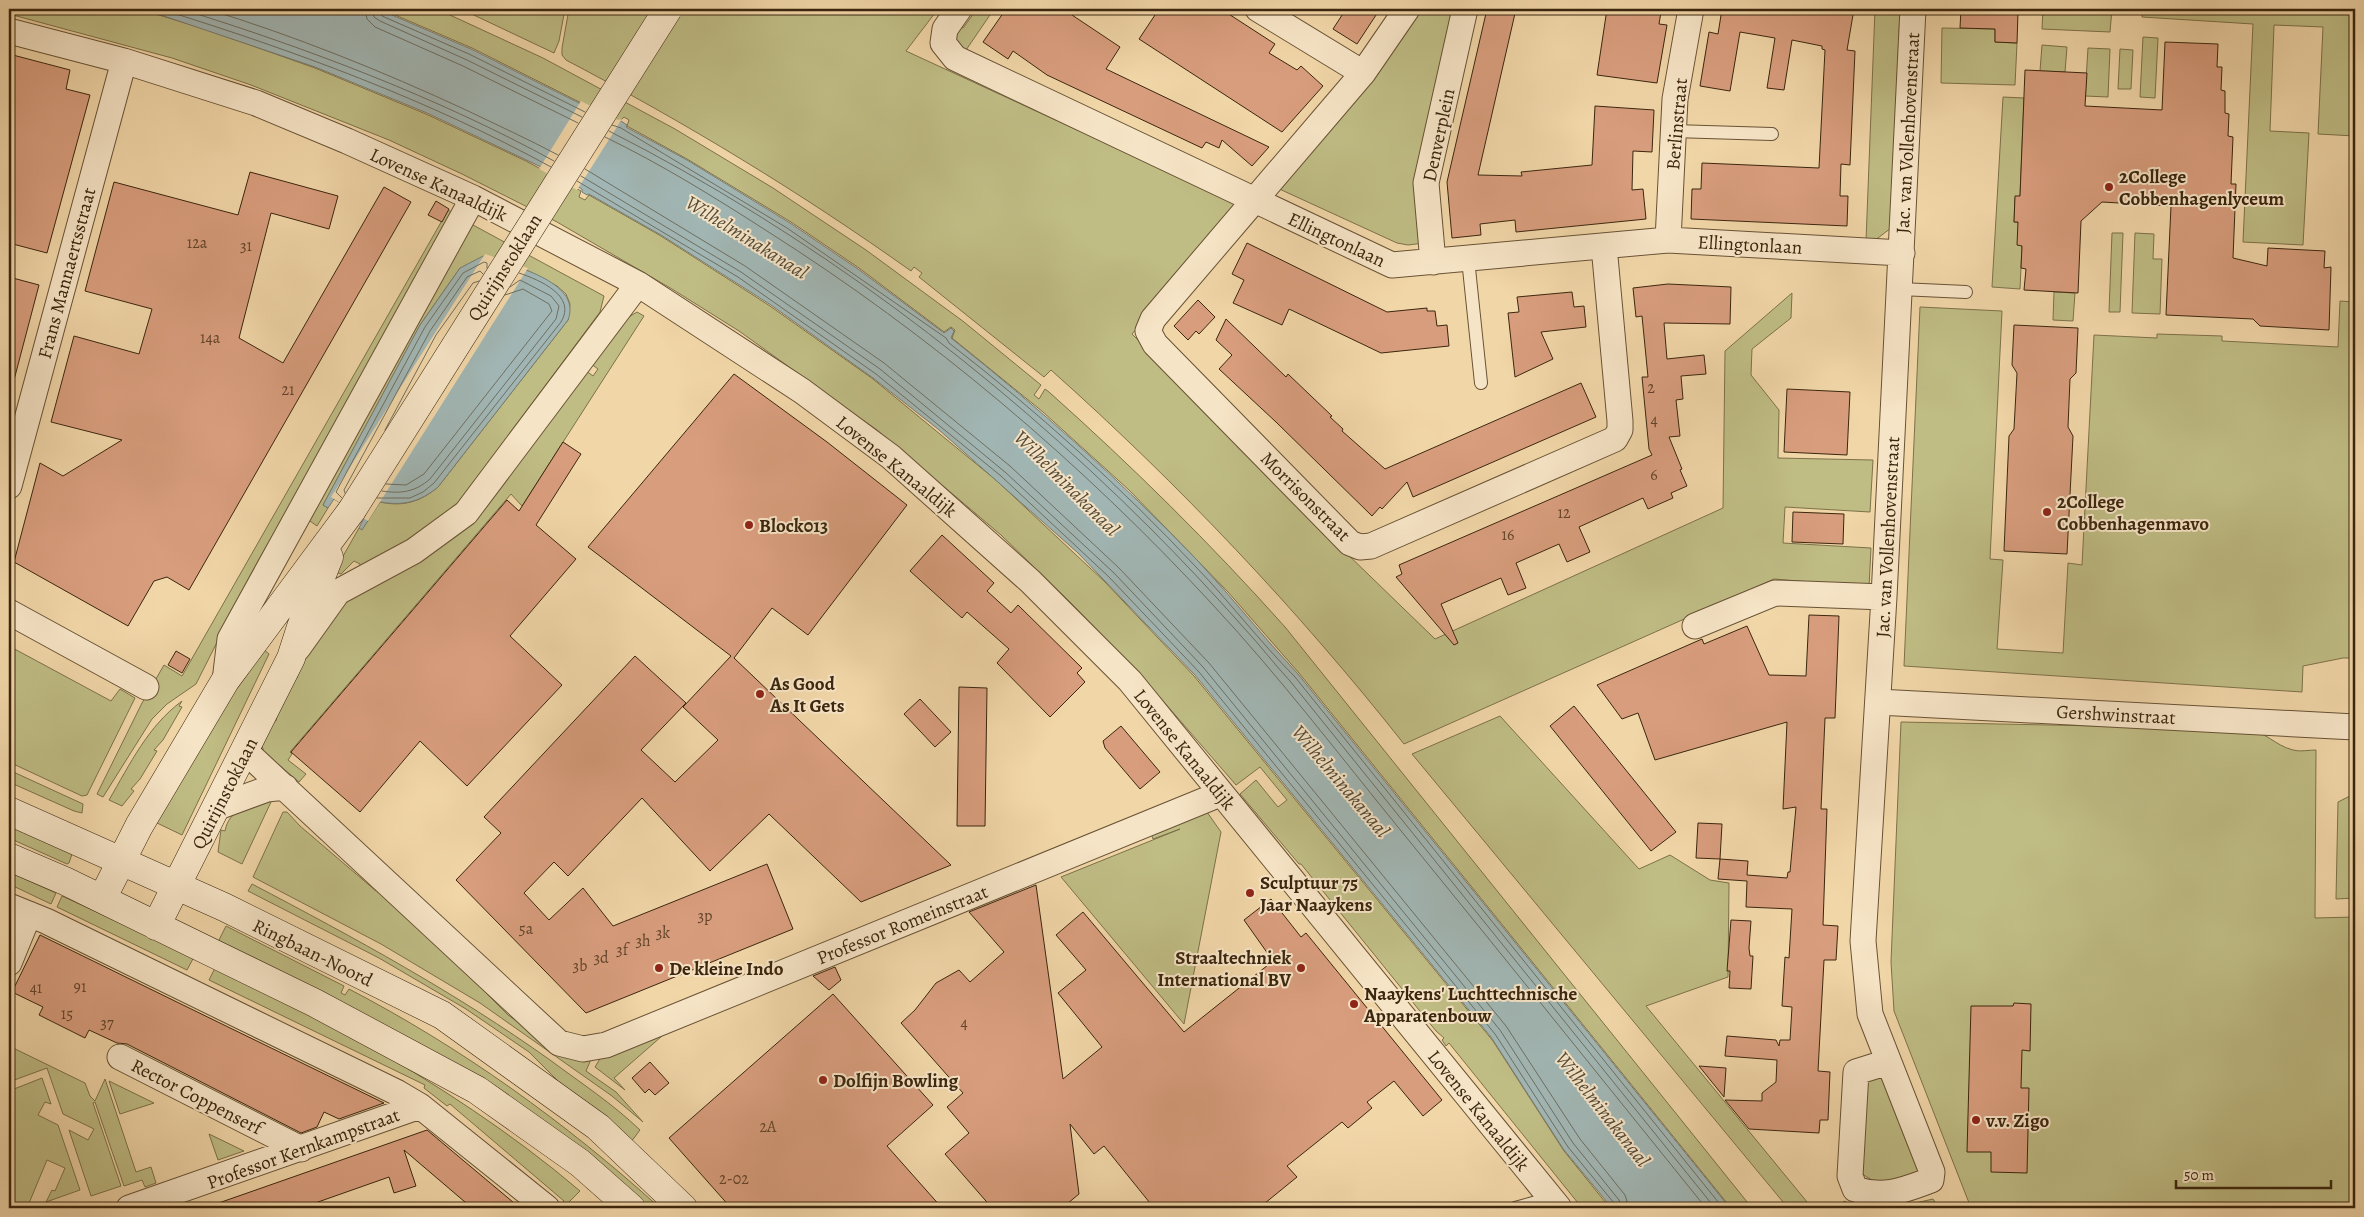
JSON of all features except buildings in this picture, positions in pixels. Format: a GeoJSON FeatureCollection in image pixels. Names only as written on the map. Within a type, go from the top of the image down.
{"type":"FeatureCollection","features":[{"type":"Feature","properties":{"kind":"main road","name":"Quirijnstoklaan"},"geometry":{"type":"LineString","coordinates":[[102,899],[148,809],[225,681],[347,518],[668,9]]}},
{"type":"Feature","properties":{"kind":"main road","name":"Quirijnstoklaan"},"geometry":{"type":"LineString","coordinates":[[156,926],[218,807],[291,658],[301,626],[347,518]]}},
{"type":"Feature","properties":{"kind":"main road","name":"Ringbaan-Noord"},"geometry":{"type":"LineString","coordinates":[[9,811],[224,907],[442,1015],[598,1128],[683,1208]]}},
{"type":"Feature","properties":{"kind":"main road"},"geometry":{"type":"LineString","coordinates":[[9,857],[102,899],[315,1003],[477,1090],[580,1163],[631,1208]]}},
{"type":"Feature","properties":{"kind":"street","name":"Ellingtonlaan"},"geometry":{"type":"LineString","coordinates":[[959,9],[944,29],[943,43],[955,58],[1392,265],[1668,240],[1902,253]]}},
{"type":"Feature","properties":{"kind":"street"},"geometry":{"type":"LineString","coordinates":[[1258,9],[1364,73]]}},
{"type":"Feature","properties":{"kind":"street"},"geometry":{"type":"LineString","coordinates":[[1253,200],[1364,73],[1407,9]]}},
{"type":"Feature","properties":{"kind":"street","name":"Denverplein"},"geometry":{"type":"LineString","coordinates":[[1433,262],[1426,183],[1465,9]]}},
{"type":"Feature","properties":{"kind":"street","name":"Berlinstraat"},"geometry":{"type":"LineString","coordinates":[[1668,240],[1675,99],[1691,9]]}},
{"type":"Feature","properties":{"kind":"street","name":"Jac. van Vollenhovenstraat"},"geometry":{"type":"LineString","coordinates":[[1888,1062],[1856,1072],[1850,1176],[1856,1189],[1874,1195],[1916,1186],[1931,1180],[1933,1176],[1870,1014],[1862,941],[1884,597],[1913,9]]}},
{"type":"Feature","properties":{"kind":"street","name":"Lovense Kanaaldijk"},"geometry":{"type":"LineString","coordinates":[[9,31],[124,61],[256,103],[347,141],[473,198],[638,284],[802,391],[890,457],[1030,581],[1130,681],[1220,794],[1555,1203]]}},
{"type":"Feature","properties":{"kind":"street","name":"Frans Mannaertsstraat"},"geometry":{"type":"LineString","coordinates":[[9,486],[124,61]]}},
{"type":"Feature","properties":{"kind":"street","name":"Quirijnstoklaan"},"geometry":{"type":"LineString","coordinates":[[225,681],[230,639],[473,198]]}},
{"type":"Feature","properties":{"kind":"street","name":"Morrisonstraat"},"geometry":{"type":"LineString","coordinates":[[1253,200],[1153,318],[1148,332],[1154,344],[1350,543],[1360,547],[1371,546],[1615,439],[1620,430],[1620,421],[1604,246]]}},
{"type":"Feature","properties":{"kind":"street","name":"Quirijnstoklaan"},"geometry":{"type":"LineString","coordinates":[[291,658],[338,592],[414,551],[466,513],[638,284]]}},
{"type":"Feature","properties":{"kind":"street"},"geometry":{"type":"LineString","coordinates":[[1695,626],[1775,593],[1884,597]]}},
{"type":"Feature","properties":{"kind":"street"},"geometry":{"type":"LineString","coordinates":[[9,612],[146,687]]}},
{"type":"Feature","properties":{"kind":"street","name":"Gershwinstraat"},"geometry":{"type":"LineString","coordinates":[[1878,702],[2355,727]]}},
{"type":"Feature","properties":{"kind":"street"},"geometry":{"type":"LineString","coordinates":[[245,751],[285,787]]}},
{"type":"Feature","properties":{"kind":"street"},"geometry":{"type":"LineString","coordinates":[[218,807],[260,791],[285,787]]}},
{"type":"Feature","properties":{"kind":"street","name":"Professor Romeinstraat"},"geometry":{"type":"LineString","coordinates":[[285,787],[559,1043],[583,1049],[606,1044],[1220,794]]}},
{"type":"Feature","properties":{"kind":"street"},"geometry":{"type":"LineString","coordinates":[[9,963],[19,910],[381,1084],[420,1106],[545,1208]]}},
{"type":"Feature","properties":{"kind":"street","name":"Rector Coppenserf"},"geometry":{"type":"LineString","coordinates":[[120,1057],[300,1149]]}},
{"type":"Feature","properties":{"kind":"street","name":"Professor Kernkampstraat"},"geometry":{"type":"LineString","coordinates":[[145,1206],[420,1106]]}},
{"type":"Feature","properties":{"kind":"lane"},"geometry":{"type":"LineString","coordinates":[[1673,131],[1772,134]]}},
{"type":"Feature","properties":{"kind":"lane"},"geometry":{"type":"LineString","coordinates":[[1468,259],[1481,383]]}},
{"type":"Feature","properties":{"kind":"lane"},"geometry":{"type":"LineString","coordinates":[[1900,289],[1966,292]]}},
{"type":"Feature","properties":{"kind":"lane"},"geometry":{"type":"LineString","coordinates":[[1515,1208],[1555,1203]]}},
{"type":"Feature","properties":{"kind":"shaded area"},"geometry":{"type":"Polygon","coordinates":[[[9,9],[139,9],[205,29],[315,68],[426,114],[526,161],[581,191],[579,197],[585,200],[589,195],[661,236],[770,306],[873,379],[997,481],[1105,582],[1194,676],[1493,1041],[1564,1151],[1610,1208],[1582,1208],[1449,1043],[1446,1046],[1442,1040],[1444,1038],[1436,1031],[1301,864],[1299,864],[1240,794],[1256,780],[1278,807],[1287,800],[1260,767],[1236,785],[1137,671],[1070,602],[1001,535],[877,430],[739,331],[672,289],[557,222],[462,174],[389,140],[251,85],[172,58],[9,14],[9,9]]]}},
{"type":"Feature","properties":{"kind":"shaded area"},"geometry":{"type":"Polygon","coordinates":[[[381,9],[437,9],[543,58],[675,129],[773,188],[866,250],[964,322],[1041,385],[1034,395],[1039,399],[1045,389],[1080,420],[1200,536],[1285,627],[1752,1208],[1731,1208],[1299,673],[1228,592],[1129,490],[1043,412],[952,338],[955,330],[951,327],[944,332],[859,268],[791,222],[687,159],[627,126],[629,120],[624,117],[619,122],[472,48],[381,9]]]}},
{"type":"Feature","properties":{"kind":"shaded area"},"geometry":{"type":"Polygon","coordinates":[[[461,9],[565,9],[559,41],[554,53],[461,9]]]}},
{"type":"Feature","properties":{"kind":"shaded area"},"geometry":{"type":"Polygon","coordinates":[[[569,9],[938,9],[906,51],[1244,207],[1132,334],[1332,533],[1339,546],[1435,639],[1723,508],[1725,351],[1792,293],[1791,318],[1752,349],[1751,375],[1779,410],[1778,458],[1873,460],[1870,512],[1785,507],[1783,543],[1871,548],[1869,587],[1774,579],[1404,744],[1322,645],[1236,550],[1099,413],[1051,370],[1044,377],[919,277],[922,273],[914,267],[911,271],[785,186],[655,108],[566,60],[562,55],[562,48],[569,9]]]}},
{"type":"Feature","properties":{"kind":"shaded area"},"geometry":{"type":"Polygon","coordinates":[[[977,9],[994,9],[964,53],[953,41],[959,25],[963,28],[977,9]]]}},
{"type":"Feature","properties":{"kind":"shaded area"},"geometry":{"type":"Polygon","coordinates":[[[1414,9],[1457,9],[1424,243],[1408,245],[1397,243],[1275,187],[1414,9]]]}},
{"type":"Feature","properties":{"kind":"shaded area"},"geometry":{"type":"Polygon","coordinates":[[[1875,9],[1900,9],[1891,228],[1874,241],[1866,241],[1875,9]]]}},
{"type":"Feature","properties":{"kind":"shaded area"},"geometry":{"type":"Polygon","coordinates":[[[2043,9],[2112,9],[2110,32],[2042,29],[2043,9]]]}},
{"type":"Feature","properties":{"kind":"shaded area"},"geometry":{"type":"Polygon","coordinates":[[[2142,9],[2303,9],[2355,11],[2355,136],[2318,134],[2323,27],[2274,25],[2270,131],[2309,133],[2303,245],[2243,242],[2253,24],[2142,17],[2142,9]]]}},
{"type":"Feature","properties":{"kind":"shaded area"},"geometry":{"type":"Polygon","coordinates":[[[1942,28],[1995,29],[1995,42],[2017,43],[2015,85],[1941,83],[1942,28]]]}},
{"type":"Feature","properties":{"kind":"shaded area"},"geometry":{"type":"Polygon","coordinates":[[[2143,37],[2158,38],[2155,98],[2140,97],[2143,37]]]}},
{"type":"Feature","properties":{"kind":"shaded area"},"geometry":{"type":"Polygon","coordinates":[[[2042,45],[2067,47],[2065,72],[2040,71],[2042,45]]]}},
{"type":"Feature","properties":{"kind":"shaded area"},"geometry":{"type":"Polygon","coordinates":[[[2088,48],[2110,49],[2108,97],[2085,96],[2088,48]]]}},
{"type":"Feature","properties":{"kind":"shaded area"},"geometry":{"type":"Polygon","coordinates":[[[2120,49],[2133,50],[2131,89],[2118,89],[2120,49]]]}},
{"type":"Feature","properties":{"kind":"shaded area"},"geometry":{"type":"Polygon","coordinates":[[[2003,97],[2024,98],[2020,196],[2015,198],[2014,222],[2018,222],[2022,246],[2020,289],[1992,287],[2003,97]]]}},
{"type":"Feature","properties":{"kind":"shaded area"},"geometry":{"type":"Polygon","coordinates":[[[448,210],[456,215],[258,561],[196,684],[167,704],[152,719],[103,797],[97,794],[142,703],[164,665],[182,676],[448,210]]]}},
{"type":"Feature","properties":{"kind":"shaded area"},"geometry":{"type":"Polygon","coordinates":[[[473,225],[604,296],[600,312],[447,518],[360,568],[360,564],[354,561],[341,574],[334,572],[359,528],[362,529],[380,502],[396,504],[411,502],[418,500],[438,487],[568,320],[570,304],[566,294],[557,286],[526,270],[460,268],[420,325],[323,505],[328,508],[317,526],[300,514],[467,230],[473,225]]]}},
{"type":"Feature","properties":{"kind":"shaded area"},"geometry":{"type":"Polygon","coordinates":[[[2112,233],[2123,233],[2120,312],[2109,312],[2112,233]]]}},
{"type":"Feature","properties":{"kind":"shaded area"},"geometry":{"type":"Polygon","coordinates":[[[2135,233],[2154,234],[2153,259],[2162,259],[2160,314],[2132,313],[2135,233]]]}},
{"type":"Feature","properties":{"kind":"shaded area"},"geometry":{"type":"Polygon","coordinates":[[[2054,292],[2075,293],[2073,321],[2053,320],[2054,292]]]}},
{"type":"Feature","properties":{"kind":"shaded area"},"geometry":{"type":"Polygon","coordinates":[[[2340,301],[2355,302],[2355,658],[2343,658],[2303,666],[2302,692],[1904,666],[1920,307],[2002,311],[1990,559],[2003,560],[1997,649],[2063,653],[2068,563],[2082,565],[2094,335],[2157,338],[2157,334],[2222,336],[2222,341],[2338,347],[2340,301]]]}},
{"type":"Feature","properties":{"kind":"shaded area"},"geometry":{"type":"Polygon","coordinates":[[[637,312],[644,316],[522,506],[511,494],[290,752],[292,754],[288,760],[306,774],[299,782],[264,752],[262,746],[274,720],[276,721],[278,711],[294,677],[297,678],[300,665],[339,603],[421,553],[585,370],[593,376],[598,369],[590,363],[627,318],[637,312]]]}},
{"type":"Feature","properties":{"kind":"shaded area"},"geometry":{"type":"Polygon","coordinates":[[[9,646],[111,701],[120,689],[135,698],[87,795],[82,796],[9,762],[9,646]]]}},
{"type":"Feature","properties":{"kind":"shaded area"},"geometry":{"type":"Polygon","coordinates":[[[262,648],[269,654],[182,835],[155,822],[183,769],[262,648]]]}},
{"type":"Feature","properties":{"kind":"shaded area"},"geometry":{"type":"Polygon","coordinates":[[[182,701],[179,706],[182,707],[163,740],[154,750],[157,751],[140,779],[131,789],[134,791],[122,806],[109,800],[132,759],[149,734],[182,701]]]}},
{"type":"Feature","properties":{"kind":"shaded area"},"geometry":{"type":"Polygon","coordinates":[[[1500,716],[1639,869],[1670,855],[1710,880],[1729,883],[1728,977],[1646,1006],[1812,1208],[1788,1208],[1412,754],[1500,716]]]}},
{"type":"Feature","properties":{"kind":"shaded area"},"geometry":{"type":"Polygon","coordinates":[[[1901,722],[2246,729],[2260,733],[2286,748],[2301,751],[2316,750],[2315,918],[2355,917],[2355,1208],[1971,1208],[1894,1011],[1891,962],[1901,722]]]}},
{"type":"Feature","properties":{"kind":"shaded area"},"geometry":{"type":"Polygon","coordinates":[[[2351,752],[2355,752],[2355,898],[2336,899],[2338,802],[2352,795],[2351,752]]]}},
{"type":"Feature","properties":{"kind":"shaded area"},"geometry":{"type":"Polygon","coordinates":[[[9,770],[83,804],[82,813],[9,782],[9,770]]]}},
{"type":"Feature","properties":{"kind":"shaded area"},"geometry":{"type":"Polygon","coordinates":[[[266,801],[271,802],[242,864],[218,852],[221,830],[225,831],[230,818],[240,810],[266,801]]]}},
{"type":"Feature","properties":{"kind":"shaded area"},"geometry":{"type":"Polygon","coordinates":[[[1200,802],[1221,832],[1184,1024],[1061,877],[1180,829],[1153,839],[1147,823],[1200,802]]]}},
{"type":"Feature","properties":{"kind":"shaded area"},"geometry":{"type":"Polygon","coordinates":[[[283,812],[287,812],[300,826],[376,891],[380,887],[508,1015],[531,1031],[592,1057],[586,1071],[616,1092],[643,1122],[612,1096],[480,1003],[381,944],[253,877],[283,812]]]}},
{"type":"Feature","properties":{"kind":"shaded area"},"geometry":{"type":"Polygon","coordinates":[[[9,822],[72,854],[69,863],[67,864],[9,838],[9,822]]]}},
{"type":"Feature","properties":{"kind":"shaded area"},"geometry":{"type":"Polygon","coordinates":[[[9,872],[56,893],[51,904],[9,884],[9,872]]]}},
{"type":"Feature","properties":{"kind":"shaded area"},"geometry":{"type":"Polygon","coordinates":[[[252,884],[442,989],[550,1060],[619,1111],[640,1130],[631,1142],[559,1082],[529,1052],[466,1009],[379,958],[248,891],[252,884]]]}},
{"type":"Feature","properties":{"kind":"shaded area"},"geometry":{"type":"Polygon","coordinates":[[[62,896],[194,957],[187,970],[57,907],[62,896]]]}},
{"type":"Feature","properties":{"kind":"shaded area"},"geometry":{"type":"Polygon","coordinates":[[[226,926],[344,986],[341,993],[345,995],[349,989],[432,1036],[550,1116],[660,1208],[634,1208],[598,1178],[217,944],[226,926]]]}},
{"type":"Feature","properties":{"kind":"shaded area"},"geometry":{"type":"Polygon","coordinates":[[[215,968],[340,1030],[415,1073],[500,1129],[580,1191],[566,1205],[562,1203],[564,1201],[450,1104],[447,1106],[424,1088],[425,1085],[209,980],[215,968]]]}},
{"type":"Feature","properties":{"kind":"shaded area"},"geometry":{"type":"Polygon","coordinates":[[[662,1036],[614,1078],[625,1090],[595,1067],[601,1057],[662,1036]]]}},
{"type":"Feature","properties":{"kind":"shaded area"},"geometry":{"type":"Polygon","coordinates":[[[9,1046],[85,1083],[90,1096],[95,1101],[105,1079],[136,1172],[151,1167],[156,1183],[145,1187],[142,1180],[124,1186],[95,1102],[93,1103],[121,1186],[91,1196],[69,1130],[88,1140],[94,1129],[63,1114],[47,1068],[9,1082],[12,1075],[9,1073],[9,1046]]]}},
{"type":"Feature","properties":{"kind":"shaded area"},"geometry":{"type":"Polygon","coordinates":[[[1880,1073],[1920,1175],[1895,1183],[1880,1183],[1865,1176],[1858,1170],[1861,1081],[1880,1073]]]}},
{"type":"Feature","properties":{"kind":"shaded area"},"geometry":{"type":"Polygon","coordinates":[[[42,1078],[51,1104],[45,1102],[38,1115],[58,1125],[80,1190],[46,1202],[52,1190],[55,1191],[65,1168],[47,1160],[27,1208],[9,1208],[9,1091],[42,1078]]]}},
{"type":"Feature","properties":{"kind":"shaded area"},"geometry":{"type":"Polygon","coordinates":[[[109,1081],[154,1103],[120,1114],[109,1081]]]}},
{"type":"Feature","properties":{"kind":"shaded area"},"geometry":{"type":"Polygon","coordinates":[[[209,1134],[244,1151],[218,1160],[209,1134]]]}},
{"type":"Feature","properties":{"kind":"shaded area"},"geometry":{"type":"Polygon","coordinates":[[[1933,1199],[1939,1208],[1876,1208],[1933,1199]]]}},
{"type":"Feature","properties":{"kind":"shaded area"},"geometry":{"type":"Polygon","coordinates":[[[1844,1201],[1854,1205],[1876,1208],[1843,1208],[1844,1201]]]}},
{"type":"Feature","properties":{"kind":"water","name":"Wilhelminakanaal"},"geometry":{"type":"Polygon","coordinates":[[[143,9],[378,9],[471,49],[619,123],[621,121],[627,125],[626,127],[687,160],[790,223],[858,269],[944,333],[951,328],[954,331],[951,338],[1047,417],[1108,473],[1168,530],[1223,588],[1298,674],[1730,1208],[1612,1208],[1564,1150],[1491,1037],[1195,675],[1078,553],[938,429],[873,378],[771,305],[661,235],[589,194],[587,195],[582,192],[582,189],[539,166],[427,113],[315,67],[143,9]]]}},
{"type":"Feature","properties":{"kind":"water"},"geometry":{"type":"Polygon","coordinates":[[[483,256],[526,270],[555,285],[565,295],[570,306],[568,320],[438,487],[425,496],[411,502],[380,502],[362,530],[359,528],[364,518],[334,499],[328,508],[323,505],[420,325],[460,268],[483,256]]]}},
{"type":"Feature","properties":{"kind":"pier"},"geometry":{"type":"Polygon","coordinates":[[[581,101],[618,120],[622,119],[577,190],[539,169],[581,101]]]}},
{"type":"Feature","properties":{"kind":"pier"},"geometry":{"type":"Polygon","coordinates":[[[485,254],[528,268],[368,521],[331,497],[485,254]]]}},
{"type":"Feature","properties":{"kind":"place","name":"2College Cobbenhagenlyceum"},"geometry":{"type":"Point","coordinates":[2109,187]}},
{"type":"Feature","properties":{"kind":"place","name":"2College Cobbenhagenmavo"},"geometry":{"type":"Point","coordinates":[2047,512]}},
{"type":"Feature","properties":{"kind":"place","name":"Block013"},"geometry":{"type":"Point","coordinates":[749,525]}},
{"type":"Feature","properties":{"kind":"place","name":"As Good As It Gets"},"geometry":{"type":"Point","coordinates":[760,694]}},
{"type":"Feature","properties":{"kind":"place","name":"Sculptuur 75 Jaar Naaykens"},"geometry":{"type":"Point","coordinates":[1250,893]}},
{"type":"Feature","properties":{"kind":"place","name":"De kleine Indo"},"geometry":{"type":"Point","coordinates":[659,968]}},
{"type":"Feature","properties":{"kind":"place","name":"Straaltechniek International BV"},"geometry":{"type":"Point","coordinates":[1301,968]}},
{"type":"Feature","properties":{"kind":"place","name":"Naaykens' Luchttechnische Apparatenbouw"},"geometry":{"type":"Point","coordinates":[1354,1004]}},
{"type":"Feature","properties":{"kind":"place","name":"Dolfijn Bowling"},"geometry":{"type":"Point","coordinates":[823,1080]}},
{"type":"Feature","properties":{"kind":"place","name":"v.v. Zigo"},"geometry":{"type":"Point","coordinates":[1976,1120]}}]}
